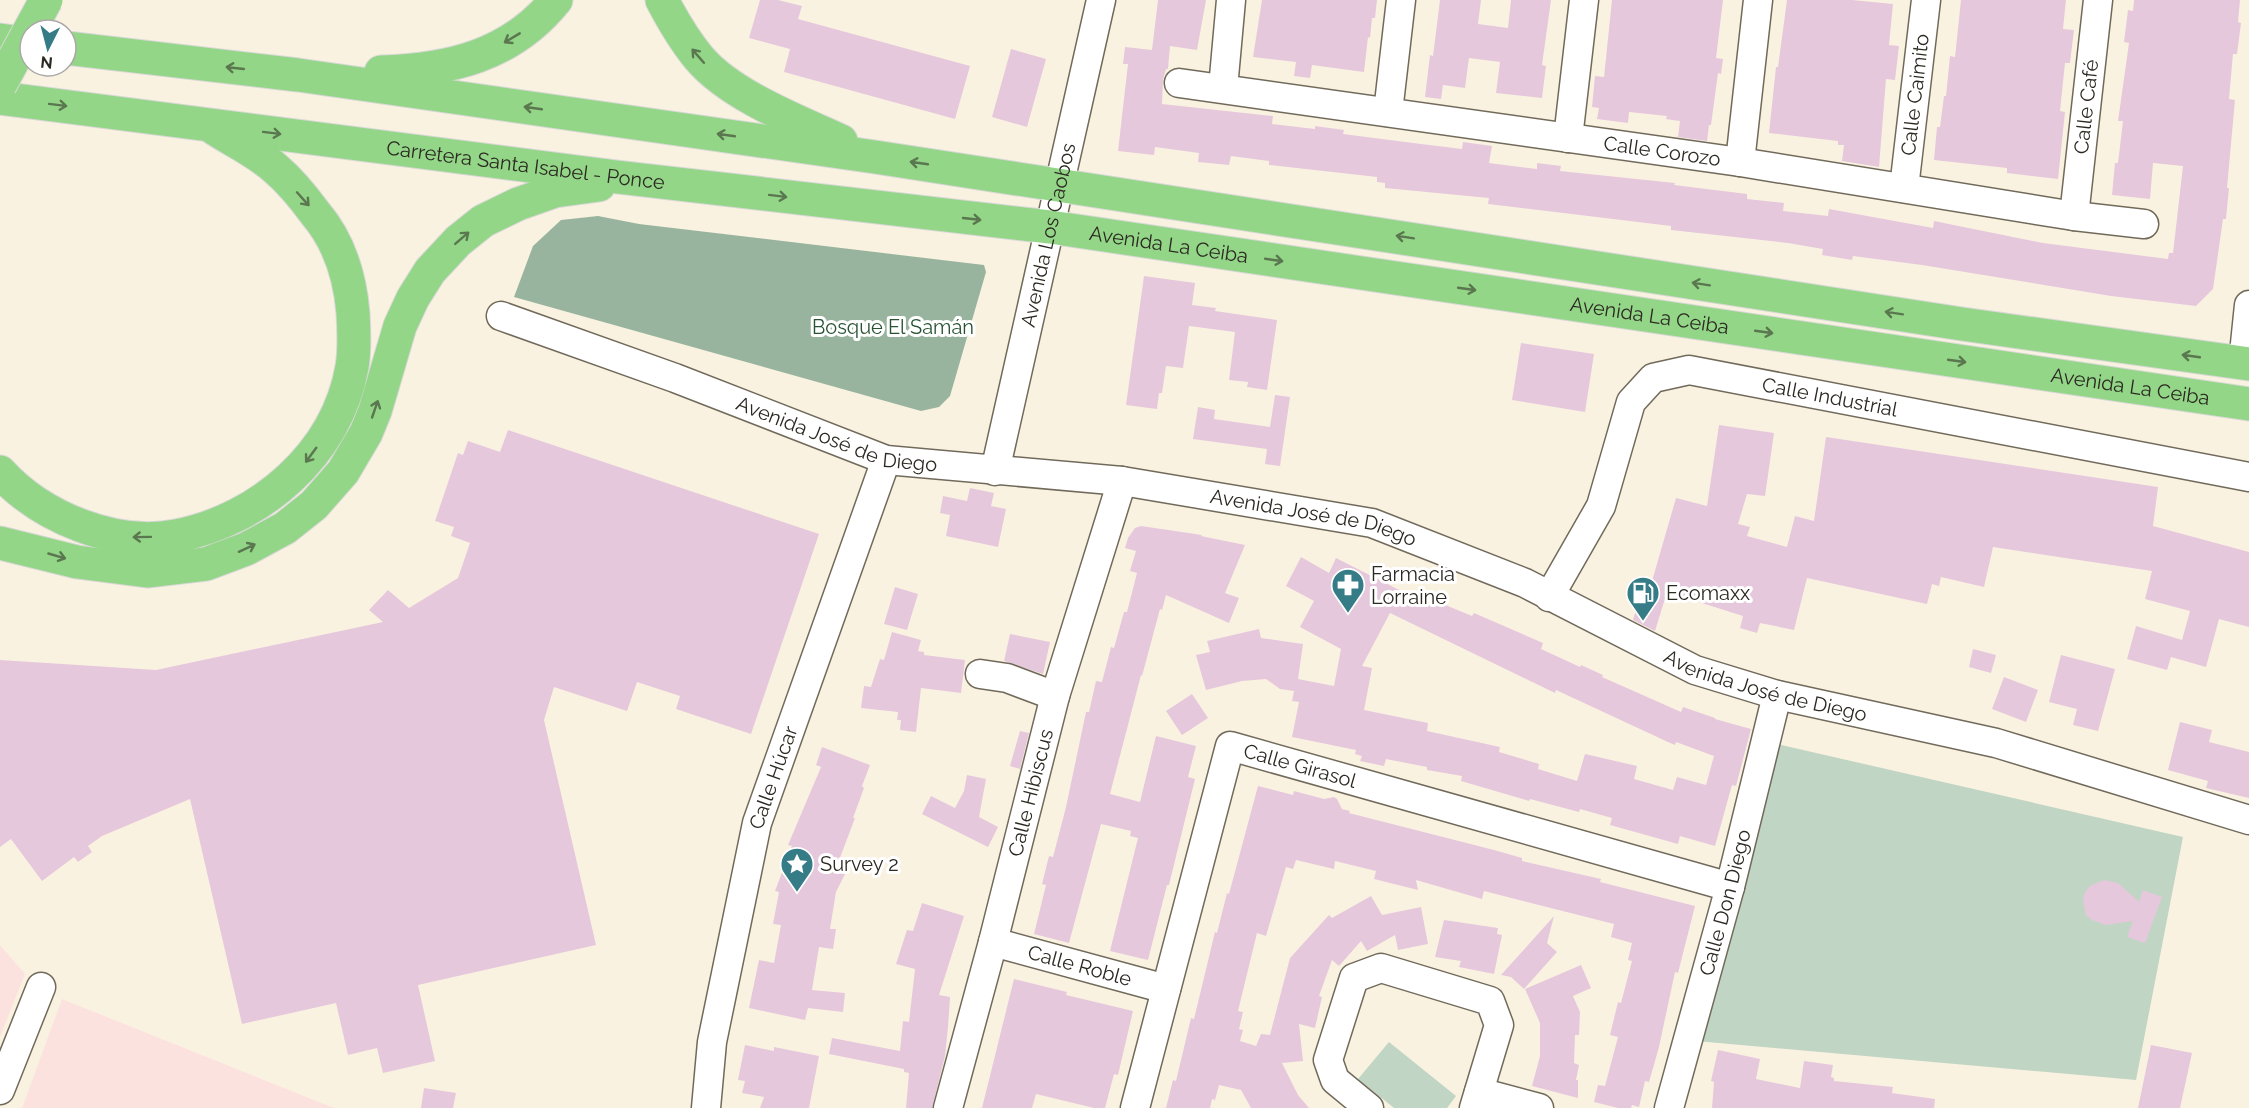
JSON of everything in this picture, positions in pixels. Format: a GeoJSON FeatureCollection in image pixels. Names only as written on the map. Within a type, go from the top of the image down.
{"type":"FeatureCollection","features":[{"type":"Feature","properties":{"kind":"highway"},"geometry":{"type":"LineString","coordinates":[[0,85],[46,0]]}},
{"type":"Feature","properties":{"kind":"highway"},"geometry":{"type":"LineString","coordinates":[[298,75],[414,71],[452,65],[515,38],[547,11],[556,0]]}},
{"type":"Feature","properties":{"kind":"highway"},"geometry":{"type":"LineString","coordinates":[[662,0],[676,28],[700,60],[739,91],[788,117],[875,157]]}},
{"type":"Feature","properties":{"kind":"highway"},"geometry":{"type":"LineString","coordinates":[[0,40],[18,42]]}},
{"type":"Feature","properties":{"kind":"highway"},"geometry":{"type":"LineString","coordinates":[[78,49],[298,75],[1060,184]]}},
{"type":"Feature","properties":{"kind":"highway","name":"Carretera Santa Isabel - Ponce"},"geometry":{"type":"LineString","coordinates":[[0,98],[731,190],[1050,227]]}},
{"type":"Feature","properties":{"kind":"highway"},"geometry":{"type":"LineString","coordinates":[[0,472],[11,483],[50,511],[82,528],[132,538],[174,537],[211,527],[251,509],[284,485],[307,461],[327,432],[345,394],[352,366],[354,331],[351,288],[339,250],[317,214],[275,168],[209,124]]}},
{"type":"Feature","properties":{"kind":"highway","name":"Avenida La Ceiba"},"geometry":{"type":"LineString","coordinates":[[1060,184],[1962,324],[2246,364]]}},
{"type":"Feature","properties":{"kind":"highway"},"geometry":{"type":"LineString","coordinates":[[0,543],[77,562],[147,571],[206,564],[246,549],[292,522],[314,505],[343,472],[366,433],[375,411],[400,326],[413,298],[430,271],[458,241],[483,221],[518,204],[555,191],[599,185],[731,190]]}},
{"type":"Feature","properties":{"kind":"highway","name":"Avenida La Ceiba"},"geometry":{"type":"LineString","coordinates":[[1050,227],[2249,404]]}},
{"type":"Feature","properties":{"kind":"street","name":"Avenida Los Caobos"},"geometry":{"type":"LineString","coordinates":[[995,471],[1101,0]]}},
{"type":"Feature","properties":{"kind":"street"},"geometry":{"type":"LineString","coordinates":[[1223,88],[1231,0]]}},
{"type":"Feature","properties":{"kind":"street"},"geometry":{"type":"LineString","coordinates":[[1388,112],[1401,0]]}},
{"type":"Feature","properties":{"kind":"street"},"geometry":{"type":"LineString","coordinates":[[1568,138],[1584,0]]}},
{"type":"Feature","properties":{"kind":"street"},"geometry":{"type":"LineString","coordinates":[[1740,162],[1758,0]]}},
{"type":"Feature","properties":{"kind":"street","name":"Calle Caimito"},"geometry":{"type":"LineString","coordinates":[[1904,188],[1926,0]]}},
{"type":"Feature","properties":{"kind":"street","name":"Calle Café"},"geometry":{"type":"LineString","coordinates":[[2074,216],[2098,0]]}},
{"type":"Feature","properties":{"kind":"street","name":"Calle Corozo"},"geometry":{"type":"LineString","coordinates":[[1179,82],[1740,162],[2074,216],[2144,224]]}},
{"type":"Feature","properties":{"kind":"street"},"geometry":{"type":"LineString","coordinates":[[2246,364],[2249,305]]}},
{"type":"Feature","properties":{"kind":"street","name":"Avenida José de Diego"},"geometry":{"type":"LineString","coordinates":[[501,316],[675,378],[886,460],[1122,481],[1372,523],[1525,583],[1695,670],[1777,695],[1996,743],[2249,820]]}},
{"type":"Feature","properties":{"kind":"street","name":"Calle Industrial"},"geometry":{"type":"LineString","coordinates":[[1549,597],[1601,506],[1631,402],[1653,378],[1689,370],[2249,477]]}},
{"type":"Feature","properties":{"kind":"street","name":"Calle Húcar"},"geometry":{"type":"LineString","coordinates":[[706,1108],[712,1042],[757,823],[886,460]]}},
{"type":"Feature","properties":{"kind":"street","name":"Calle Hibiscus"},"geometry":{"type":"LineString","coordinates":[[948,1108],[993,942],[1055,696],[1122,481]]}},
{"type":"Feature","properties":{"kind":"street"},"geometry":{"type":"LineString","coordinates":[[980,674],[1007,678],[1055,696]]}},
{"type":"Feature","properties":{"kind":"street","name":"Calle Don Diego"},"geometry":{"type":"LineString","coordinates":[[1669,1108],[1730,887],[1777,695]]}},
{"type":"Feature","properties":{"kind":"street","name":"Calle Girasol"},"geometry":{"type":"LineString","coordinates":[[1135,1108],[1230,746],[1730,887]]}},
{"type":"Feature","properties":{"kind":"street","name":"Calle Roble"},"geometry":{"type":"LineString","coordinates":[[993,942],[1166,989]]}},
{"type":"Feature","properties":{"kind":"street"},"geometry":{"type":"LineString","coordinates":[[1369,1108],[1335,1080],[1328,1060],[1354,978],[1381,968],[1490,1001],[1499,1025],[1477,1100],[1539,1108]]}},
{"type":"Feature","properties":{"kind":"street"},"geometry":{"type":"LineString","coordinates":[[0,1090],[41,987]]}},
{"type":"Feature","properties":{"kind":"shaded area"},"geometry":{"type":"Polygon","coordinates":[[[0,945],[25,974],[0,1037],[0,945]]]}},
{"type":"Feature","properties":{"kind":"shaded area"},"geometry":{"type":"Polygon","coordinates":[[[62,999],[334,1108],[22,1108],[62,999]]]}},
{"type":"Feature","properties":{"kind":"green space","name":"Bosque El Samán"},"geometry":{"type":"Polygon","coordinates":[[[598,216],[639,224],[984,265],[986,272],[950,396],[939,407],[921,411],[514,297],[533,246],[561,220],[598,216]]]}},
{"type":"Feature","properties":{"kind":"green space"},"geometry":{"type":"Polygon","coordinates":[[[1777,744],[2183,837],[2136,1080],[1696,1041],[1777,744]]]}},
{"type":"Feature","properties":{"kind":"green space"},"geometry":{"type":"Polygon","coordinates":[[[1389,1042],[1456,1096],[1447,1108],[1394,1108],[1358,1079],[1389,1042]]]}},
{"type":"Feature","properties":{"kind":"building"},"geometry":{"type":"Polygon","coordinates":[[[760,0],[778,0],[802,6],[798,19],[970,66],[955,119],[784,72],[790,49],[749,38],[760,0]]]}},
{"type":"Feature","properties":{"kind":"building"},"geometry":{"type":"Polygon","coordinates":[[[1158,0],[1206,0],[1197,50],[1170,46],[1168,69],[1166,69],[1163,80],[1162,104],[1273,116],[1272,124],[1315,129],[1315,126],[1344,130],[1343,134],[1413,143],[1462,149],[1463,142],[1492,146],[1489,163],[1537,169],[1537,163],[1561,166],[1560,171],[1675,183],[1674,185],[1747,194],[1747,199],[1784,203],[1783,211],[1828,216],[1829,209],[1933,228],[1934,221],[2043,243],[2168,259],[2169,253],[2173,253],[2183,166],[2153,163],[2150,199],[2112,195],[2123,121],[2118,121],[2129,43],[2124,42],[2128,10],[2133,11],[2134,0],[2240,0],[2238,22],[2241,23],[2237,54],[2233,54],[2229,99],[2235,100],[2227,188],[2229,188],[2226,219],[2223,219],[2213,289],[2196,306],[2111,296],[1922,265],[1853,256],[1852,260],[1822,255],[1823,249],[1788,243],[1671,230],[1671,226],[1488,204],[1489,198],[1385,188],[1385,183],[1377,182],[1377,177],[1269,165],[1269,161],[1231,156],[1229,165],[1198,162],[1199,153],[1155,147],[1154,155],[1118,151],[1128,64],[1123,64],[1125,47],[1152,50],[1158,0]]]}},
{"type":"Feature","properties":{"kind":"building"},"geometry":{"type":"Polygon","coordinates":[[[1262,0],[1377,0],[1375,18],[1372,18],[1370,38],[1368,37],[1364,72],[1312,65],[1310,78],[1294,76],[1296,62],[1253,57],[1262,0]]]}},
{"type":"Feature","properties":{"kind":"building"},"geometry":{"type":"Polygon","coordinates":[[[1440,0],[1481,0],[1478,24],[1508,28],[1511,0],[1551,0],[1542,65],[1546,66],[1542,98],[1496,93],[1500,62],[1469,58],[1465,88],[1443,85],[1441,99],[1425,97],[1440,0]]]}},
{"type":"Feature","properties":{"kind":"building"},"geometry":{"type":"Polygon","coordinates":[[[1612,0],[1723,0],[1716,58],[1723,59],[1721,74],[1718,73],[1707,141],[1678,137],[1680,121],[1666,119],[1667,116],[1629,112],[1628,123],[1597,119],[1599,108],[1592,107],[1595,76],[1604,77],[1612,0]]]}},
{"type":"Feature","properties":{"kind":"building"},"geometry":{"type":"Polygon","coordinates":[[[1787,0],[1852,0],[1893,4],[1889,45],[1899,46],[1895,80],[1886,79],[1879,167],[1842,161],[1844,145],[1838,145],[1838,141],[1769,133],[1776,67],[1778,67],[1787,0]]]}},
{"type":"Feature","properties":{"kind":"building"},"geometry":{"type":"Polygon","coordinates":[[[1961,0],[2066,0],[2063,29],[2074,30],[2070,63],[2065,63],[2060,111],[2065,112],[2058,179],[2007,173],[2007,168],[1934,160],[1937,127],[1940,127],[1944,96],[1946,96],[1950,56],[1955,57],[1961,0]]]}},
{"type":"Feature","properties":{"kind":"building"},"geometry":{"type":"Polygon","coordinates":[[[1011,49],[1046,59],[1027,127],[992,117],[1011,49]]]}},
{"type":"Feature","properties":{"kind":"building"},"geometry":{"type":"Polygon","coordinates":[[[1144,276],[1195,283],[1192,305],[1216,308],[1215,311],[1277,320],[1267,390],[1247,387],[1248,382],[1229,380],[1235,332],[1189,326],[1183,368],[1166,366],[1157,409],[1126,405],[1144,276]]]}},
{"type":"Feature","properties":{"kind":"building"},"geometry":{"type":"Polygon","coordinates":[[[1521,343],[1594,354],[1585,412],[1512,400],[1521,343]]]}},
{"type":"Feature","properties":{"kind":"building"},"geometry":{"type":"Polygon","coordinates":[[[1275,395],[1290,397],[1280,466],[1265,464],[1267,449],[1193,439],[1198,407],[1215,410],[1214,419],[1270,427],[1275,395]]]}},
{"type":"Feature","properties":{"kind":"building"},"geometry":{"type":"Polygon","coordinates":[[[1719,425],[1774,433],[1765,496],[1747,494],[1738,524],[1750,527],[1747,536],[1787,547],[1795,516],[1814,521],[1826,437],[2158,487],[2153,526],[2249,552],[2249,627],[2219,619],[2206,667],[2171,657],[2167,670],[2127,659],[2136,626],[2182,640],[2190,611],[2145,599],[2152,571],[1993,547],[1984,587],[1941,577],[1939,586],[1932,584],[1927,604],[1807,578],[1794,630],[1760,623],[1757,633],[1740,628],[1743,616],[1667,592],[1655,631],[1633,620],[1641,593],[1648,595],[1676,498],[1707,506],[1719,425]]]}},
{"type":"Feature","properties":{"kind":"building"},"geometry":{"type":"Polygon","coordinates":[[[508,430],[819,534],[751,734],[676,709],[680,696],[637,682],[627,711],[554,687],[544,720],[596,945],[418,985],[435,1061],[383,1073],[377,1048],[348,1055],[336,1003],[242,1024],[190,799],[102,836],[88,846],[92,852],[78,862],[74,857],[42,881],[11,839],[0,847],[0,660],[156,670],[383,622],[369,610],[388,590],[409,608],[458,578],[470,543],[451,536],[454,527],[435,521],[458,453],[463,455],[468,441],[500,452],[508,430]]]}},
{"type":"Feature","properties":{"kind":"building"},"geometry":{"type":"Polygon","coordinates":[[[970,488],[994,493],[991,506],[1006,509],[998,547],[946,536],[950,515],[940,513],[943,496],[967,501],[970,488]]]}},
{"type":"Feature","properties":{"kind":"building"},"geometry":{"type":"Polygon","coordinates":[[[1141,526],[1202,535],[1245,545],[1225,593],[1239,598],[1229,623],[1166,595],[1141,675],[1110,794],[1140,802],[1156,736],[1196,746],[1188,777],[1195,779],[1148,960],[1110,951],[1138,838],[1130,836],[1131,831],[1101,824],[1069,943],[1034,934],[1046,885],[1042,884],[1049,856],[1053,857],[1066,807],[1086,712],[1089,712],[1096,681],[1102,682],[1111,647],[1114,648],[1124,612],[1127,612],[1137,573],[1130,571],[1136,551],[1125,548],[1135,528],[1141,526]]]}},
{"type":"Feature","properties":{"kind":"building"},"geometry":{"type":"Polygon","coordinates":[[[1301,557],[1329,573],[1336,558],[1417,599],[1419,594],[1472,616],[1474,613],[1543,643],[1541,649],[1580,667],[1581,665],[1603,675],[1602,677],[1681,712],[1683,707],[1751,729],[1736,786],[1732,785],[1715,846],[1680,836],[1678,844],[1610,825],[1612,818],[1580,809],[1579,812],[1530,799],[1529,801],[1461,781],[1462,776],[1386,759],[1384,766],[1360,761],[1362,756],[1355,754],[1356,750],[1292,737],[1299,702],[1292,701],[1294,691],[1280,689],[1266,679],[1242,681],[1206,690],[1196,655],[1210,652],[1207,641],[1259,629],[1261,638],[1303,644],[1298,679],[1334,686],[1341,649],[1300,627],[1314,601],[1286,586],[1301,557]],[[1390,613],[1362,666],[1372,668],[1364,710],[1428,723],[1427,731],[1500,747],[1499,752],[1539,764],[1538,769],[1577,781],[1585,754],[1637,766],[1634,779],[1673,790],[1677,777],[1706,785],[1714,756],[1676,742],[1675,745],[1556,690],[1555,693],[1390,613]]]}},
{"type":"Feature","properties":{"kind":"building"},"geometry":{"type":"Polygon","coordinates":[[[895,587],[918,594],[907,630],[884,624],[895,587]]]}},
{"type":"Feature","properties":{"kind":"building"},"geometry":{"type":"Polygon","coordinates":[[[892,632],[921,640],[918,651],[924,652],[924,655],[965,660],[961,693],[921,688],[916,732],[900,730],[901,720],[897,720],[898,712],[861,708],[864,686],[871,687],[880,659],[884,660],[892,632]]]}},
{"type":"Feature","properties":{"kind":"building"},"geometry":{"type":"Polygon","coordinates":[[[1010,634],[1050,642],[1043,674],[1004,661],[1010,634]]]}},
{"type":"Feature","properties":{"kind":"building"},"geometry":{"type":"Polygon","coordinates":[[[1973,649],[1996,655],[1991,673],[1969,667],[1973,649]]]}},
{"type":"Feature","properties":{"kind":"building"},"geometry":{"type":"Polygon","coordinates":[[[2061,655],[2115,669],[2098,731],[2073,725],[2077,709],[2049,702],[2061,655]]]}},
{"type":"Feature","properties":{"kind":"building"},"geometry":{"type":"Polygon","coordinates":[[[2004,677],[2038,690],[2026,722],[1992,709],[2004,677]]]}},
{"type":"Feature","properties":{"kind":"building"},"geometry":{"type":"Polygon","coordinates":[[[1192,694],[1208,718],[1182,735],[1166,711],[1192,694]]]}},
{"type":"Feature","properties":{"kind":"building"},"geometry":{"type":"Polygon","coordinates":[[[2180,722],[2212,730],[2209,742],[2249,752],[2249,798],[2206,788],[2208,781],[2168,770],[2180,722]]]}},
{"type":"Feature","properties":{"kind":"building"},"geometry":{"type":"Polygon","coordinates":[[[1020,731],[1029,733],[1020,769],[1010,766],[1020,731]]]}},
{"type":"Feature","properties":{"kind":"building"},"geometry":{"type":"Polygon","coordinates":[[[822,747],[870,765],[853,818],[855,818],[838,863],[848,868],[836,892],[830,929],[836,929],[833,949],[819,947],[812,990],[845,993],[843,1012],[808,1008],[805,1020],[749,1008],[759,960],[774,963],[781,925],[773,924],[779,892],[775,891],[792,846],[788,845],[821,767],[816,765],[822,747]]]}},
{"type":"Feature","properties":{"kind":"building"},"geometry":{"type":"Polygon","coordinates":[[[967,775],[986,779],[979,817],[998,827],[988,847],[922,814],[931,796],[955,808],[964,791],[967,775]]]}},
{"type":"Feature","properties":{"kind":"building"},"geometry":{"type":"Polygon","coordinates":[[[1258,786],[1293,795],[1294,791],[1324,799],[1334,797],[1342,809],[1350,811],[1349,813],[1494,850],[1522,858],[1522,861],[1601,879],[1600,882],[1695,906],[1678,973],[1675,972],[1659,1047],[1649,1082],[1645,1081],[1639,1107],[1632,1105],[1631,1108],[1618,1108],[1594,1102],[1598,1085],[1605,1086],[1618,1037],[1610,1035],[1632,961],[1628,960],[1632,943],[1611,937],[1614,924],[1484,891],[1482,899],[1416,880],[1418,890],[1374,879],[1376,871],[1335,861],[1334,869],[1296,860],[1293,869],[1286,867],[1266,936],[1257,933],[1238,1011],[1243,1012],[1239,1029],[1243,1030],[1240,1041],[1256,1046],[1261,1034],[1270,1035],[1290,958],[1329,915],[1332,918],[1371,896],[1382,915],[1421,907],[1428,944],[1398,950],[1395,935],[1367,951],[1361,941],[1339,966],[1332,960],[1319,996],[1322,997],[1315,1028],[1299,1024],[1303,1061],[1282,1063],[1298,1095],[1309,1108],[1251,1108],[1241,1090],[1219,1085],[1210,1108],[1166,1108],[1173,1080],[1176,1081],[1191,1018],[1194,1019],[1215,932],[1217,933],[1227,893],[1229,894],[1258,786]]]}},
{"type":"Feature","properties":{"kind":"building"},"geometry":{"type":"Polygon","coordinates":[[[2104,880],[2118,883],[2139,902],[2143,890],[2162,897],[2145,943],[2127,937],[2133,921],[2106,925],[2086,915],[2083,900],[2085,892],[2090,886],[2104,880]]]}},
{"type":"Feature","properties":{"kind":"building"},"geometry":{"type":"Polygon","coordinates":[[[922,903],[964,916],[939,995],[950,997],[945,1056],[932,1108],[906,1108],[909,1073],[904,1072],[904,1069],[829,1054],[832,1038],[900,1051],[903,1021],[909,1022],[915,969],[896,964],[907,930],[913,931],[922,903]]]}},
{"type":"Feature","properties":{"kind":"building"},"geometry":{"type":"Polygon","coordinates":[[[1554,916],[1547,943],[1557,952],[1524,989],[1511,977],[1501,975],[1554,916]]]}},
{"type":"Feature","properties":{"kind":"building"},"geometry":{"type":"Polygon","coordinates":[[[1444,920],[1498,928],[1497,934],[1502,935],[1494,974],[1459,967],[1461,961],[1435,957],[1444,920]]]}},
{"type":"Feature","properties":{"kind":"building"},"geometry":{"type":"Polygon","coordinates":[[[1581,965],[1591,988],[1573,996],[1580,1012],[1579,1035],[1575,1035],[1574,1063],[1579,1065],[1576,1080],[1578,1080],[1578,1098],[1532,1086],[1540,1056],[1540,1023],[1525,989],[1581,965]]]}},
{"type":"Feature","properties":{"kind":"building"},"geometry":{"type":"Polygon","coordinates":[[[1014,979],[1067,992],[1066,995],[1133,1011],[1118,1075],[1114,1074],[1105,1108],[1094,1108],[1036,1094],[1032,1108],[982,1108],[1014,979]]]}},
{"type":"Feature","properties":{"kind":"building"},"geometry":{"type":"Polygon","coordinates":[[[745,1045],[774,1051],[774,1047],[819,1056],[809,1108],[760,1108],[764,1097],[742,1093],[745,1081],[738,1080],[745,1045]]]}},
{"type":"Feature","properties":{"kind":"building"},"geometry":{"type":"Polygon","coordinates":[[[2151,1045],[2192,1053],[2180,1108],[2138,1108],[2151,1045]]]}},
{"type":"Feature","properties":{"kind":"building"},"geometry":{"type":"Polygon","coordinates":[[[1718,1050],[1760,1059],[1756,1079],[1800,1088],[1804,1061],[1833,1065],[1831,1077],[1834,1081],[1893,1087],[1892,1093],[1935,1099],[1934,1108],[1712,1108],[1714,1082],[1711,1081],[1718,1050]]]}},
{"type":"Feature","properties":{"kind":"building"},"geometry":{"type":"Polygon","coordinates":[[[424,1088],[456,1093],[453,1108],[421,1108],[424,1088]]]}},
{"type":"Feature","properties":{"kind":"place","name":"Farmacia Lorraine"},"geometry":{"type":"Point","coordinates":[1348,614]}},
{"type":"Feature","properties":{"kind":"place","name":"Ecomaxx"},"geometry":{"type":"Point","coordinates":[1643,622]}},
{"type":"Feature","properties":{"kind":"place","name":"Survey 2"},"geometry":{"type":"Point","coordinates":[797,893]}}]}
